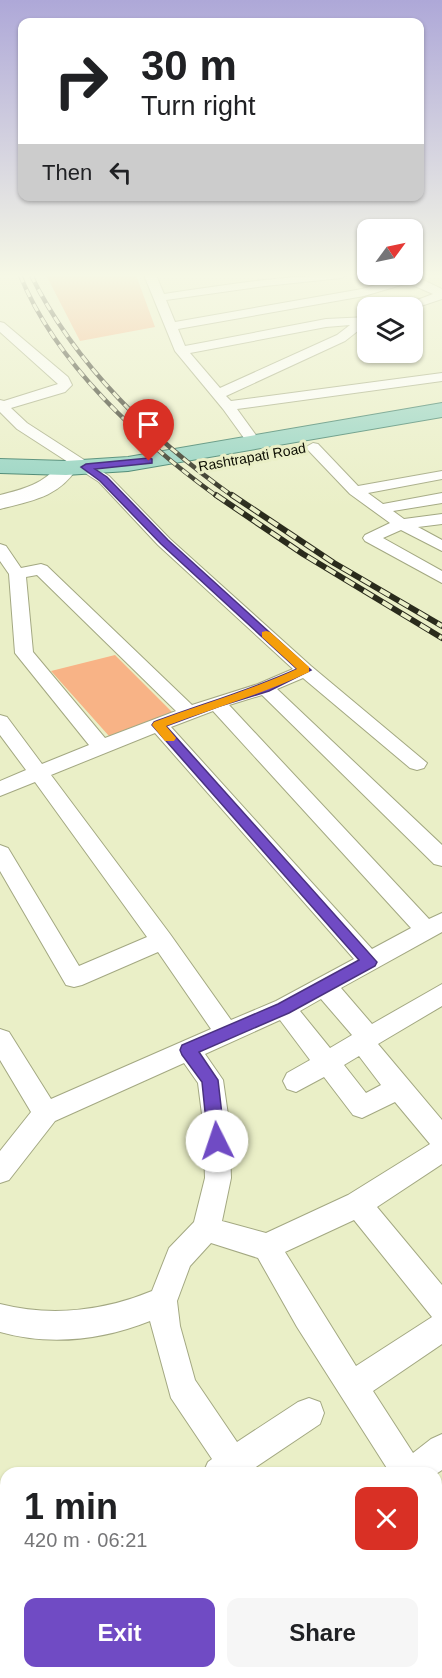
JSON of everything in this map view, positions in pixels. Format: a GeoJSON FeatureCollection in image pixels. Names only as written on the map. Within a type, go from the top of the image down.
{"type":"FeatureCollection","features":[{"type":"Feature","properties":{"kind":"main road","name":"Rashtrapati Road"},"geometry":{"type":"LineString","coordinates":[[79,473],[442,410]]}},
{"type":"Feature","properties":{"kind":"main road","name":"Rashtrapati Road"},"geometry":{"type":"LineString","coordinates":[[79,473],[137,476],[442,425]]}},
{"type":"Feature","properties":{"kind":"main road"},"geometry":{"type":"LineString","coordinates":[[0,466],[79,473]]}},
{"type":"Feature","properties":{"kind":"main road"},"geometry":{"type":"LineString","coordinates":[[0,477],[79,473]]}},
{"type":"Feature","properties":{"kind":"main road"},"geometry":{"type":"LineString","coordinates":[[0,502],[44,489],[79,473]]}},
{"type":"Feature","properties":{"kind":"street"},"geometry":{"type":"LineString","coordinates":[[32,353],[63,380],[65,385],[60,389],[1,405],[22,426],[164,542],[305,670],[417,763]]}},
{"type":"Feature","properties":{"kind":"street"},"geometry":{"type":"LineString","coordinates":[[183,353],[223,400],[254,442]]}},
{"type":"Feature","properties":{"kind":"street"},"geometry":{"type":"LineString","coordinates":[[223,400],[312,353]]}},
{"type":"Feature","properties":{"kind":"street"},"geometry":{"type":"LineString","coordinates":[[223,400],[442,377]]}},
{"type":"Feature","properties":{"kind":"street"},"geometry":{"type":"LineString","coordinates":[[0,425],[22,426]]}},
{"type":"Feature","properties":{"kind":"street"},"geometry":{"type":"LineString","coordinates":[[313,447],[355,491],[401,524],[442,546]]}},
{"type":"Feature","properties":{"kind":"street"},"geometry":{"type":"LineString","coordinates":[[355,491],[442,475]]}},
{"type":"Feature","properties":{"kind":"street"},"geometry":{"type":"LineString","coordinates":[[380,509],[442,498]]}},
{"type":"Feature","properties":{"kind":"street"},"geometry":{"type":"LineString","coordinates":[[442,519],[401,524],[371,538],[442,578]]}},
{"type":"Feature","properties":{"kind":"street"},"geometry":{"type":"LineString","coordinates":[[0,549],[17,574],[24,653],[101,747]]}},
{"type":"Feature","properties":{"kind":"street"},"geometry":{"type":"LineString","coordinates":[[17,574],[40,569],[189,713]]}},
{"type":"Feature","properties":{"kind":"street"},"geometry":{"type":"LineString","coordinates":[[0,789],[101,747],[216,703],[265,688],[305,670]]}},
{"type":"Feature","properties":{"kind":"street"},"geometry":{"type":"LineString","coordinates":[[265,688],[442,858]]}},
{"type":"Feature","properties":{"kind":"street"},"geometry":{"type":"LineString","coordinates":[[0,1171],[46,1113],[284,1008],[434,926],[216,703]]}},
{"type":"Feature","properties":{"kind":"street"},"geometry":{"type":"LineString","coordinates":[[0,721],[162,940],[226,1032]]}},
{"type":"Feature","properties":{"kind":"street"},"geometry":{"type":"LineString","coordinates":[[158,725],[370,962]]}},
{"type":"Feature","properties":{"kind":"street"},"geometry":{"type":"LineString","coordinates":[[0,853],[75,978],[162,940]]}},
{"type":"Feature","properties":{"kind":"street"},"geometry":{"type":"LineString","coordinates":[[325,987],[365,1039],[398,1088],[442,1139]]}},
{"type":"Feature","properties":{"kind":"street"},"geometry":{"type":"LineString","coordinates":[[296,1081],[442,994]]}},
{"type":"Feature","properties":{"kind":"street"},"geometry":{"type":"LineString","coordinates":[[284,1008],[362,1107],[398,1088]]}},
{"type":"Feature","properties":{"kind":"street"},"geometry":{"type":"LineString","coordinates":[[0,1039],[46,1113]]}},
{"type":"Feature","properties":{"kind":"street"},"geometry":{"type":"LineString","coordinates":[[188,1050],[210,1080],[216,1122],[218,1178],[206,1229],[179,1258],[163,1301],[165,1326],[183,1387],[228,1467]]}},
{"type":"Feature","properties":{"kind":"street"},"geometry":{"type":"LineString","coordinates":[[206,1229],[267,1247],[358,1204],[442,1150]]}},
{"type":"Feature","properties":{"kind":"street"},"geometry":{"type":"LineString","coordinates":[[358,1204],[442,1307]]}},
{"type":"Feature","properties":{"kind":"street"},"geometry":{"type":"LineString","coordinates":[[267,1247],[307,1317],[406,1467]]}},
{"type":"Feature","properties":{"kind":"street"},"geometry":{"type":"LineString","coordinates":[[0,1318],[33,1324],[71,1325],[109,1320],[140,1312],[163,1301]]}},
{"type":"Feature","properties":{"kind":"street"},"geometry":{"type":"LineString","coordinates":[[352,1387],[442,1327]]}},
{"type":"Feature","properties":{"kind":"street"},"geometry":{"type":"LineString","coordinates":[[234,1467],[309,1413]]}},
{"type":"Feature","properties":{"kind":"street"},"geometry":{"type":"LineString","coordinates":[[418,1467],[442,1450]]}},
{"type":"Feature","properties":{"kind":"shaded area"},"geometry":{"type":"Polygon","coordinates":[[[115,655],[172,712],[109,736],[51,671],[115,655]]]}},
{"type":"Feature","properties":{"kind":"railway"},"geometry":{"type":"LineString","coordinates":[[65,353],[104,399],[131,426],[160,452],[218,497]]}},
{"type":"Feature","properties":{"kind":"railway"},"geometry":{"type":"LineString","coordinates":[[80,353],[93,370],[146,425],[174,451],[234,497]]}},
{"type":"Feature","properties":{"kind":"railway"},"geometry":{"type":"LineString","coordinates":[[216,495],[303,554],[442,638]]}},
{"type":"Feature","properties":{"kind":"railway"},"geometry":{"type":"LineString","coordinates":[[232,495],[334,563],[442,626]]}},
{"type":"Feature","properties":{"kind":"slow traffic"},"geometry":{"type":"LineString","coordinates":[[169,738],[158,725],[216,703],[265,688],[305,670],[266,634]]}},
{"type":"Feature","properties":{"kind":"route"},"geometry":{"type":"LineString","coordinates":[[149,461],[86,467],[104,479],[164,542],[305,670],[265,688],[216,703],[158,725],[370,962],[284,1008],[188,1050],[210,1080],[217,1141]]}}]}
